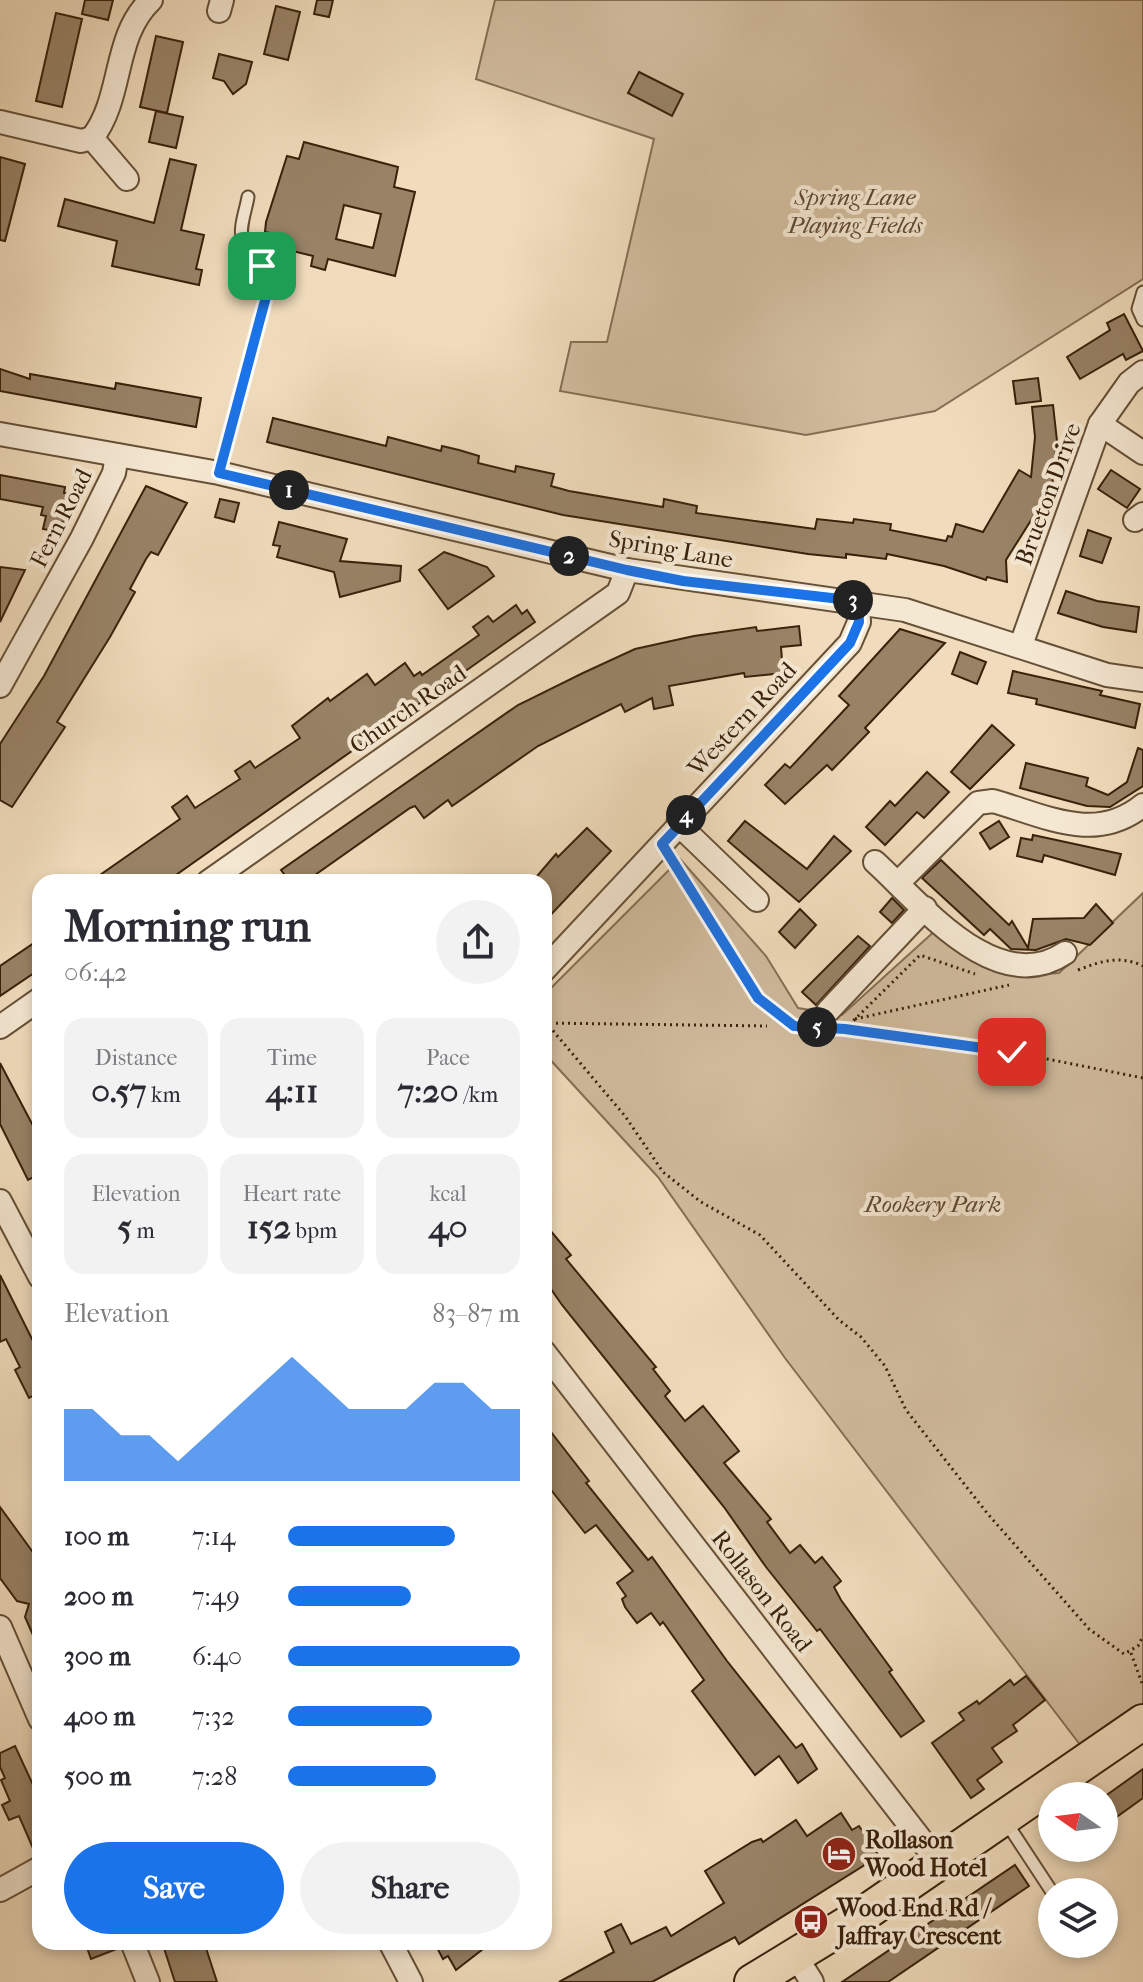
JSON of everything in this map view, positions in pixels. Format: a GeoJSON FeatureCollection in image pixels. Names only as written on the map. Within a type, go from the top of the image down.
{"type":"FeatureCollection","features":[{"type":"Feature","properties":{"kind":"main road"},"geometry":{"type":"LineString","coordinates":[[752,1982],[805,1970],[939,1863],[1143,1722]]}},
{"type":"Feature","properties":{"kind":"street"},"geometry":{"type":"LineString","coordinates":[[0,122],[81,141],[92,138],[102,125],[126,36],[136,15],[151,0]]}},
{"type":"Feature","properties":{"kind":"street"},"geometry":{"type":"LineString","coordinates":[[92,138],[127,179]]}},
{"type":"Feature","properties":{"kind":"street","name":"Brueton Drive"},"geometry":{"type":"LineString","coordinates":[[1021,645],[1100,424],[1129,383],[1143,372]]}},
{"type":"Feature","properties":{"kind":"street"},"geometry":{"type":"LineString","coordinates":[[1100,424],[1143,453]]}},
{"type":"Feature","properties":{"kind":"street","name":"Spring Lane"},"geometry":{"type":"LineString","coordinates":[[0,434],[219,473],[683,581],[858,601],[905,610],[1107,675],[1143,680]]}},
{"type":"Feature","properties":{"kind":"street","name":"Fern Road"},"geometry":{"type":"LineString","coordinates":[[0,686],[7,661],[82,538],[114,473],[117,455]]}},
{"type":"Feature","properties":{"kind":"street","name":"Church Road"},"geometry":{"type":"LineString","coordinates":[[219,874],[618,593],[627,570]]}},
{"type":"Feature","properties":{"kind":"street","name":"Western Road"},"geometry":{"type":"LineString","coordinates":[[552,961],[850,643],[859,622],[858,601]]}},
{"type":"Feature","properties":{"kind":"street"},"geometry":{"type":"LineString","coordinates":[[898,883],[978,803],[993,801],[1086,827],[1111,825],[1143,805]]}},
{"type":"Feature","properties":{"kind":"street"},"geometry":{"type":"LineString","coordinates":[[678,824],[757,900]]}},
{"type":"Feature","properties":{"kind":"street"},"geometry":{"type":"LineString","coordinates":[[875,862],[958,938],[999,962],[1036,968],[1068,963]]}},
{"type":"Feature","properties":{"kind":"street"},"geometry":{"type":"LineString","coordinates":[[830,1019],[925,908]]}},
{"type":"Feature","properties":{"kind":"street"},"geometry":{"type":"LineString","coordinates":[[0,1027],[32,1005]]}},
{"type":"Feature","properties":{"kind":"street"},"geometry":{"type":"LineString","coordinates":[[0,1201],[32,1262]]}},
{"type":"Feature","properties":{"kind":"street","name":"Rollason Road"},"geometry":{"type":"LineString","coordinates":[[552,1362],[939,1863]]}},
{"type":"Feature","properties":{"kind":"street"},"geometry":{"type":"LineString","coordinates":[[0,1627],[32,1701]]}},
{"type":"Feature","properties":{"kind":"street"},"geometry":{"type":"LineString","coordinates":[[0,1890],[32,1872]]}},
{"type":"Feature","properties":{"kind":"street"},"geometry":{"type":"LineString","coordinates":[[135,1950],[148,1982]]}},
{"type":"Feature","properties":{"kind":"street"},"geometry":{"type":"LineString","coordinates":[[394,1950],[411,1982]]}},
{"type":"Feature","properties":{"kind":"lane"},"geometry":{"type":"LineString","coordinates":[[219,473],[267,293],[267,275],[243,241],[241,231],[248,197]]}},
{"type":"Feature","properties":{"kind":"lane"},"geometry":{"type":"LineString","coordinates":[[1143,292],[1138,309],[1143,320]]}},
{"type":"Feature","properties":{"kind":"lane"},"geometry":{"type":"LineString","coordinates":[[662,844],[758,998],[794,1026]]}},
{"type":"Feature","properties":{"kind":"lane"},"geometry":{"type":"LineString","coordinates":[[1003,1819],[1043,1878]]}},
{"type":"Feature","properties":{"kind":"path"},"geometry":{"type":"LineString","coordinates":[[845,1029],[920,955],[978,975]]}},
{"type":"Feature","properties":{"kind":"path"},"geometry":{"type":"LineString","coordinates":[[1068,963],[1124,959],[1143,966]]}},
{"type":"Feature","properties":{"kind":"path"},"geometry":{"type":"LineString","coordinates":[[992,980],[1006,985]]}},
{"type":"Feature","properties":{"kind":"path"},"geometry":{"type":"LineString","coordinates":[[855,1019],[1019,984]]}},
{"type":"Feature","properties":{"kind":"path"},"geometry":{"type":"LineString","coordinates":[[830,1019],[845,1029],[1012,1052],[1143,1078]]}},
{"type":"Feature","properties":{"kind":"path"},"geometry":{"type":"LineString","coordinates":[[552,1026],[794,1026]]}},
{"type":"Feature","properties":{"kind":"path"},"geometry":{"type":"LineString","coordinates":[[552,1030],[625,1116],[663,1172],[701,1202],[760,1235],[839,1320],[861,1337],[885,1366],[906,1410],[997,1525],[1089,1629],[1124,1654],[1131,1653],[1143,1636]]}},
{"type":"Feature","properties":{"kind":"path"},"geometry":{"type":"LineString","coordinates":[[1131,1653],[1143,1686]]}},
{"type":"Feature","properties":{"kind":"green space","name":"Spring Lane Playing Fields"},"geometry":{"type":"Polygon","coordinates":[[[495,0],[1143,0],[1143,279],[935,411],[806,435],[560,391],[571,342],[607,342],[654,139],[476,79],[495,0]]]}},
{"type":"Feature","properties":{"kind":"green space","name":"Rookery Park"},"geometry":{"type":"Polygon","coordinates":[[[680,859],[766,956],[798,1008],[842,1015],[937,929],[1031,975],[1059,973],[1143,893],[1143,1704],[1081,1746],[785,1358],[658,1177],[552,1062],[552,987],[680,859]]]}},
{"type":"Feature","properties":{"kind":"building"},"geometry":{"type":"Polygon","coordinates":[[[85,0],[113,0],[108,20],[82,14],[85,0]]]}},
{"type":"Feature","properties":{"kind":"building"},"geometry":{"type":"Polygon","coordinates":[[[317,0],[333,0],[329,17],[314,14],[317,0]]]}},
{"type":"Feature","properties":{"kind":"building"},"geometry":{"type":"Polygon","coordinates":[[[276,6],[300,12],[288,60],[264,54],[276,6]]]}},
{"type":"Feature","properties":{"kind":"building"},"geometry":{"type":"Polygon","coordinates":[[[56,13],[82,19],[62,107],[36,101],[56,13]]]}},
{"type":"Feature","properties":{"kind":"building"},"geometry":{"type":"Polygon","coordinates":[[[156,36],[183,42],[167,113],[140,107],[156,36]]]}},
{"type":"Feature","properties":{"kind":"building"},"geometry":{"type":"Polygon","coordinates":[[[219,54],[252,62],[246,84],[233,94],[224,81],[213,78],[219,54]]]}},
{"type":"Feature","properties":{"kind":"building"},"geometry":{"type":"Polygon","coordinates":[[[639,72],[683,94],[672,116],[628,93],[639,72]]]}},
{"type":"Feature","properties":{"kind":"building"},"geometry":{"type":"Polygon","coordinates":[[[156,111],[183,117],[176,148],[149,142],[156,111]]]}},
{"type":"Feature","properties":{"kind":"building"},"geometry":{"type":"Polygon","coordinates":[[[304,142],[398,167],[394,187],[415,192],[395,276],[328,259],[325,270],[311,266],[313,256],[268,245],[270,233],[265,232],[266,222],[287,156],[299,159],[304,142]],[[344,205],[336,239],[373,248],[381,214],[344,205]]]}},
{"type":"Feature","properties":{"kind":"building"},"geometry":{"type":"Polygon","coordinates":[[[0,157],[25,164],[5,241],[0,240],[0,157]]]}},
{"type":"Feature","properties":{"kind":"building"},"geometry":{"type":"Polygon","coordinates":[[[170,159],[196,165],[181,230],[204,235],[196,269],[202,270],[199,285],[112,266],[117,241],[58,226],[65,199],[154,223],[170,159]]]}},
{"type":"Feature","properties":{"kind":"building"},"geometry":{"type":"Polygon","coordinates":[[[1124,314],[1143,351],[1126,360],[1123,354],[1080,379],[1067,357],[1110,330],[1107,323],[1124,314]]]}},
{"type":"Feature","properties":{"kind":"building"},"geometry":{"type":"Polygon","coordinates":[[[0,369],[30,379],[30,374],[115,389],[116,383],[201,398],[196,427],[0,391],[0,369]]]}},
{"type":"Feature","properties":{"kind":"building"},"geometry":{"type":"Polygon","coordinates":[[[1038,378],[1041,401],[1016,404],[1013,381],[1038,378]]]}},
{"type":"Feature","properties":{"kind":"building"},"geometry":{"type":"Polygon","coordinates":[[[1053,405],[1057,441],[1052,487],[1006,560],[1007,582],[987,577],[986,580],[944,566],[887,554],[886,559],[846,554],[846,558],[808,554],[563,515],[267,442],[273,418],[386,446],[388,437],[441,451],[442,446],[459,450],[479,456],[478,463],[515,472],[516,466],[554,474],[551,486],[569,491],[663,507],[664,499],[697,506],[696,513],[815,529],[817,519],[853,523],[854,519],[891,524],[890,530],[946,541],[948,536],[952,537],[956,524],[983,532],[1019,470],[1031,477],[1035,437],[1032,407],[1053,405]]]}},
{"type":"Feature","properties":{"kind":"building"},"geometry":{"type":"Polygon","coordinates":[[[1111,470],[1140,489],[1127,508],[1098,489],[1111,470]]]}},
{"type":"Feature","properties":{"kind":"building"},"geometry":{"type":"Polygon","coordinates":[[[0,475],[65,487],[64,493],[77,495],[72,516],[68,515],[66,523],[62,522],[61,532],[43,529],[46,516],[41,515],[43,507],[0,499],[0,475]]]}},
{"type":"Feature","properties":{"kind":"building"},"geometry":{"type":"Polygon","coordinates":[[[146,486],[187,503],[158,555],[151,552],[146,559],[130,589],[135,592],[57,722],[65,727],[12,807],[0,800],[0,744],[44,676],[146,486]]]}},
{"type":"Feature","properties":{"kind":"building"},"geometry":{"type":"Polygon","coordinates":[[[220,499],[239,503],[234,522],[215,517],[220,499]]]}},
{"type":"Feature","properties":{"kind":"building"},"geometry":{"type":"Polygon","coordinates":[[[279,522],[347,539],[340,561],[401,566],[400,581],[340,597],[334,572],[277,557],[280,546],[273,545],[279,522]]]}},
{"type":"Feature","properties":{"kind":"building"},"geometry":{"type":"Polygon","coordinates":[[[1088,530],[1111,538],[1102,563],[1080,556],[1088,530]]]}},
{"type":"Feature","properties":{"kind":"building"},"geometry":{"type":"Polygon","coordinates":[[[444,552],[487,567],[494,576],[448,609],[419,570],[444,552]]]}},
{"type":"Feature","properties":{"kind":"building"},"geometry":{"type":"Polygon","coordinates":[[[0,567],[25,570],[0,622],[0,567]]]}},
{"type":"Feature","properties":{"kind":"building"},"geometry":{"type":"Polygon","coordinates":[[[1066,591],[1097,601],[1139,607],[1136,632],[1103,627],[1058,613],[1066,591]]]}},
{"type":"Feature","properties":{"kind":"building"},"geometry":{"type":"Polygon","coordinates":[[[516,605],[522,614],[527,610],[535,622],[177,874],[101,874],[180,819],[172,807],[187,796],[195,808],[240,779],[235,771],[250,761],[255,768],[300,738],[292,726],[328,698],[330,701],[367,674],[375,685],[405,663],[414,676],[420,672],[422,675],[479,635],[473,627],[488,616],[493,622],[516,605]]]}},
{"type":"Feature","properties":{"kind":"building"},"geometry":{"type":"Polygon","coordinates":[[[799,626],[801,645],[781,647],[783,673],[745,677],[744,673],[669,686],[673,705],[654,709],[652,698],[625,712],[621,704],[538,746],[452,806],[448,800],[424,818],[415,806],[410,808],[316,874],[284,874],[281,870],[518,705],[635,649],[694,636],[756,627],[757,631],[799,626]]]}},
{"type":"Feature","properties":{"kind":"building"},"geometry":{"type":"Polygon","coordinates":[[[900,629],[945,643],[865,728],[869,732],[832,770],[827,765],[785,804],[765,785],[785,764],[790,768],[849,705],[839,696],[900,629]]]}},
{"type":"Feature","properties":{"kind":"building"},"geometry":{"type":"Polygon","coordinates":[[[960,652],[986,662],[977,684],[952,674],[960,652]]]}},
{"type":"Feature","properties":{"kind":"building"},"geometry":{"type":"Polygon","coordinates":[[[1013,671],[1102,691],[1100,695],[1140,704],[1135,728],[1036,704],[1037,699],[1008,693],[1013,671]]]}},
{"type":"Feature","properties":{"kind":"building"},"geometry":{"type":"Polygon","coordinates":[[[992,725],[1014,745],[970,789],[951,772],[992,725]]]}},
{"type":"Feature","properties":{"kind":"building"},"geometry":{"type":"Polygon","coordinates":[[[1138,748],[1143,750],[1143,786],[1110,807],[1087,806],[1020,788],[1026,763],[1088,778],[1086,786],[1108,795],[1127,782],[1138,748]]]}},
{"type":"Feature","properties":{"kind":"building"},"geometry":{"type":"Polygon","coordinates":[[[927,772],[949,792],[924,818],[917,812],[885,845],[866,827],[890,801],[895,806],[927,772]]]}},
{"type":"Feature","properties":{"kind":"building"},"geometry":{"type":"Polygon","coordinates":[[[745,821],[807,869],[834,836],[851,851],[799,902],[728,841],[745,821]]]}},
{"type":"Feature","properties":{"kind":"building"},"geometry":{"type":"Polygon","coordinates":[[[999,821],[1009,837],[990,849],[980,833],[999,821]]]}},
{"type":"Feature","properties":{"kind":"building"},"geometry":{"type":"Polygon","coordinates":[[[587,828],[611,851],[552,914],[552,874],[539,874],[556,854],[558,857],[587,828]]]}},
{"type":"Feature","properties":{"kind":"building"},"geometry":{"type":"Polygon","coordinates":[[[1033,835],[1121,854],[1115,875],[1044,855],[1042,862],[1017,856],[1021,838],[1032,840],[1033,835]]]}},
{"type":"Feature","properties":{"kind":"building"},"geometry":{"type":"Polygon","coordinates":[[[941,860],[1009,925],[1012,921],[1028,948],[1033,919],[1084,918],[1096,904],[1113,923],[1090,945],[1066,939],[1036,950],[1011,949],[990,929],[984,935],[922,878],[941,860]]]}},
{"type":"Feature","properties":{"kind":"building"},"geometry":{"type":"Polygon","coordinates":[[[892,898],[904,910],[892,923],[880,912],[892,898]]]}},
{"type":"Feature","properties":{"kind":"building"},"geometry":{"type":"Polygon","coordinates":[[[800,909],[816,925],[795,948],[779,932],[800,909]]]}},
{"type":"Feature","properties":{"kind":"building"},"geometry":{"type":"Polygon","coordinates":[[[858,936],[870,946],[816,1005],[802,992],[858,936]]]}},
{"type":"Feature","properties":{"kind":"building"},"geometry":{"type":"Polygon","coordinates":[[[32,944],[32,974],[0,996],[0,966],[32,944]]]}},
{"type":"Feature","properties":{"kind":"building"},"geometry":{"type":"Polygon","coordinates":[[[0,1063],[32,1124],[32,1178],[28,1180],[0,1124],[0,1063]]]}},
{"type":"Feature","properties":{"kind":"building"},"geometry":{"type":"Polygon","coordinates":[[[552,1232],[571,1255],[566,1259],[656,1367],[653,1369],[670,1391],[665,1396],[685,1421],[703,1406],[739,1451],[724,1463],[771,1519],[767,1522],[790,1553],[800,1545],[815,1563],[822,1557],[841,1581],[834,1587],[841,1600],[892,1670],[889,1672],[924,1721],[901,1737],[820,1629],[817,1631],[766,1567],[724,1507],[552,1291],[552,1232]]]}},
{"type":"Feature","properties":{"kind":"building"},"geometry":{"type":"Polygon","coordinates":[[[0,1275],[32,1339],[32,1396],[29,1398],[15,1370],[20,1367],[6,1339],[0,1342],[0,1275]]]}},
{"type":"Feature","properties":{"kind":"building"},"geometry":{"type":"Polygon","coordinates":[[[552,1433],[589,1481],[586,1483],[648,1560],[652,1557],[727,1661],[796,1748],[802,1744],[817,1769],[798,1783],[779,1756],[755,1775],[692,1691],[704,1680],[663,1622],[660,1625],[651,1613],[637,1623],[625,1607],[622,1599],[626,1596],[617,1583],[633,1571],[596,1525],[585,1533],[552,1491],[552,1433]]]}},
{"type":"Feature","properties":{"kind":"building"},"geometry":{"type":"Polygon","coordinates":[[[0,1507],[32,1551],[32,1633],[25,1617],[29,1604],[17,1601],[0,1578],[0,1507]]]}},
{"type":"Feature","properties":{"kind":"building"},"geometry":{"type":"Polygon","coordinates":[[[1026,1676],[1045,1700],[1013,1725],[1017,1731],[992,1748],[1002,1762],[977,1780],[984,1789],[971,1798],[932,1743],[964,1720],[959,1713],[977,1701],[979,1704],[1010,1680],[1014,1685],[1026,1676]]]}},
{"type":"Feature","properties":{"kind":"building"},"geometry":{"type":"Polygon","coordinates":[[[15,1746],[32,1783],[32,1846],[19,1816],[9,1820],[2,1805],[10,1801],[1,1780],[5,1778],[0,1767],[0,1753],[15,1746]]]}},
{"type":"Feature","properties":{"kind":"building"},"geometry":{"type":"Polygon","coordinates":[[[1143,1769],[1143,1798],[1118,1816],[1118,1787],[1143,1769]]]}},
{"type":"Feature","properties":{"kind":"building"},"geometry":{"type":"Polygon","coordinates":[[[841,1813],[852,1830],[859,1826],[879,1856],[739,1944],[735,1937],[652,1982],[559,1982],[614,1952],[605,1932],[621,1924],[631,1944],[666,1927],[671,1936],[724,1903],[705,1871],[752,1842],[761,1839],[763,1842],[796,1820],[807,1836],[841,1813]]]}},
{"type":"Feature","properties":{"kind":"building"},"geometry":{"type":"Polygon","coordinates":[[[1015,1865],[1029,1886],[888,1982],[842,1982],[1015,1865]]]}},
{"type":"Feature","properties":{"kind":"building"},"geometry":{"type":"Polygon","coordinates":[[[88,1950],[114,1950],[91,1959],[88,1950]]]}},
{"type":"Feature","properties":{"kind":"building"},"geometry":{"type":"Polygon","coordinates":[[[165,1950],[207,1950],[217,1982],[175,1982],[165,1950]]]}},
{"type":"Feature","properties":{"kind":"building"},"geometry":{"type":"Polygon","coordinates":[[[438,1950],[482,1950],[456,1970],[448,1956],[443,1959],[438,1950]]]}},
{"type":"Feature","properties":{"kind":"place","name":"Rollason Wood Hotel"},"geometry":{"type":"Point","coordinates":[839,1854]}},
{"type":"Feature","properties":{"kind":"place","name":"Wood End Rd / Jaffray Crescent"},"geometry":{"type":"Point","coordinates":[811,1922]}},
{"type":"Feature","properties":{"kind":"route"},"geometry":{"type":"LineString","coordinates":[[262,266],[267,275],[267,293],[219,473],[627,570],[683,581],[858,601],[859,622],[850,643],[662,844],[758,998],[794,1026],[845,1029],[1012,1052]]}}]}
